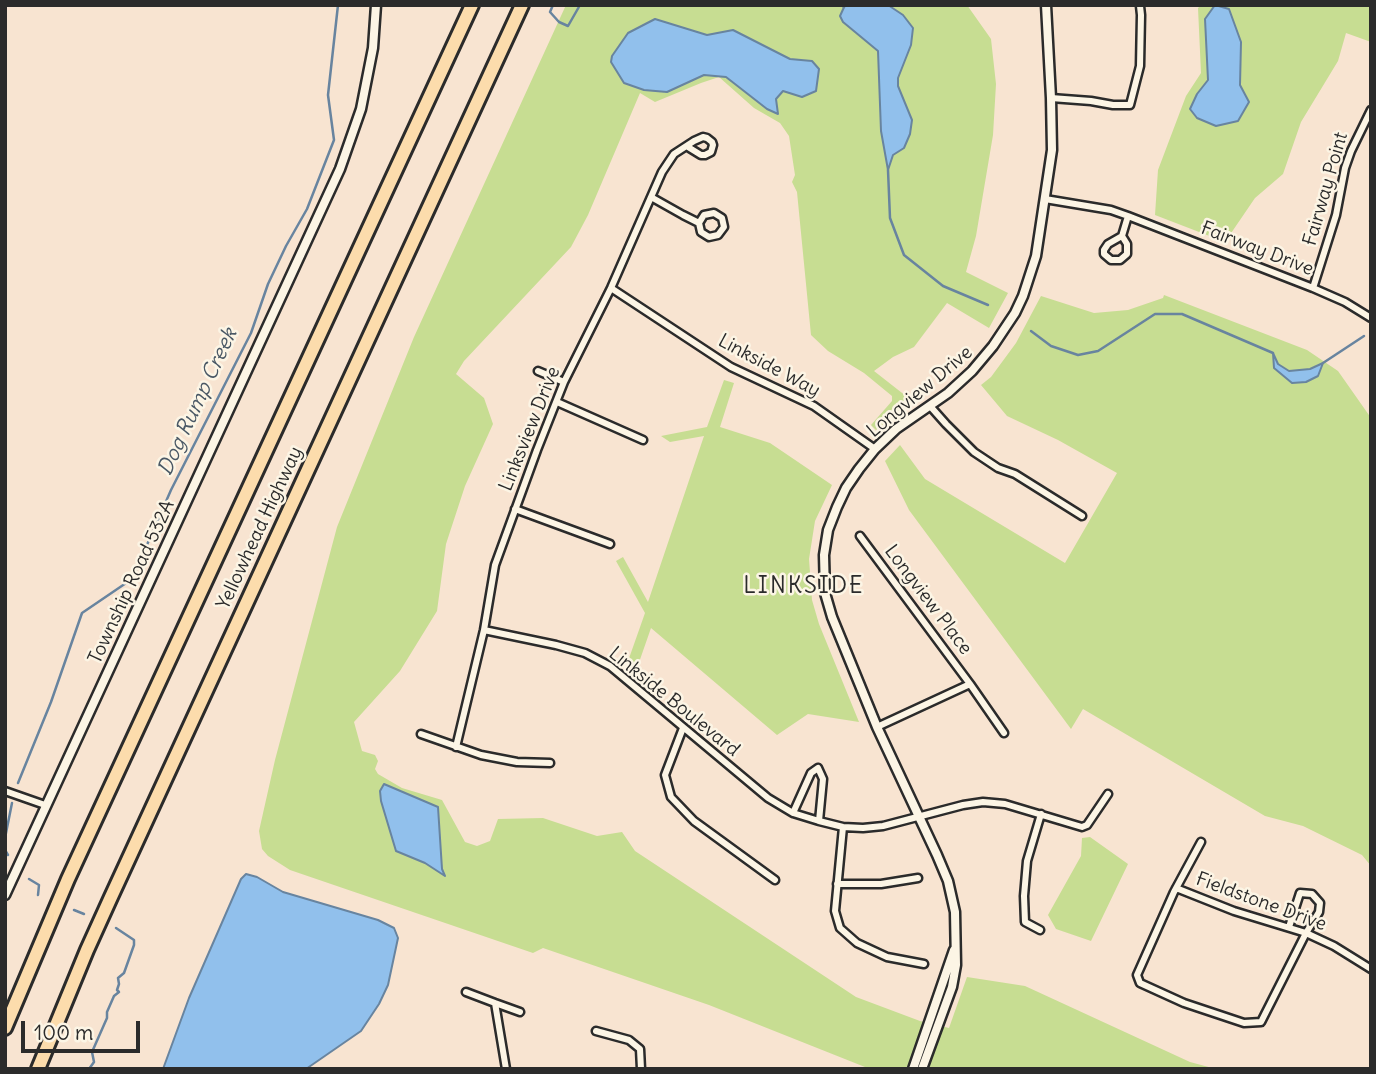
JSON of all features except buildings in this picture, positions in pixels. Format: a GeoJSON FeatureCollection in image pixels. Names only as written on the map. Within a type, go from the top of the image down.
{"type":"FeatureCollection","features":[{"type":"Feature","properties":{"kind":"highway","name":"Yellowhead Highway"},"geometry":{"type":"LineString","coordinates":[[5,1028],[68,878],[472,5]]}},
{"type":"Feature","properties":{"kind":"highway","name":"Yellowhead Highway"},"geometry":{"type":"LineString","coordinates":[[38,1069],[101,918],[522,5]]}},
{"type":"Feature","properties":{"kind":"street","name":"Township Road 532A"},"geometry":{"type":"LineString","coordinates":[[5,895],[340,169],[361,109],[373,48],[376,5]]}},
{"type":"Feature","properties":{"kind":"street","name":"Longview Drive"},"geometry":{"type":"LineString","coordinates":[[922,1069],[952,987],[956,965],[955,912],[948,881],[877,727],[832,617],[825,593],[824,555],[828,530],[846,488],[875,449],[896,429],[960,383],[984,359],[1015,313],[1023,296],[1036,256],[1052,150],[1046,5]]}},
{"type":"Feature","properties":{"kind":"street"},"geometry":{"type":"LineString","coordinates":[[1051,98],[1130,105],[1140,66],[1139,5]]}},
{"type":"Feature","properties":{"kind":"street","name":"Fairway Point"},"geometry":{"type":"LineString","coordinates":[[1312,288],[1336,215],[1345,168],[1371,110]]}},
{"type":"Feature","properties":{"kind":"street","name":"Linksview Drive"},"geometry":{"type":"LineString","coordinates":[[456,747],[484,630],[495,565],[537,450],[564,382],[611,288],[650,197],[674,154],[688,147]]}},
{"type":"Feature","properties":{"kind":"street"},"geometry":{"type":"LineString","coordinates":[[650,197],[699,223]]}},
{"type":"Feature","properties":{"kind":"street","name":"Fairway Drive"},"geometry":{"type":"LineString","coordinates":[[1045,199],[1111,210],[1128,216],[1312,288],[1359,309],[1371,318]]}},
{"type":"Feature","properties":{"kind":"street"},"geometry":{"type":"LineString","coordinates":[[1122,236],[1128,216]]}},
{"type":"Feature","properties":{"kind":"street","name":"Linkside Way"},"geometry":{"type":"LineString","coordinates":[[611,288],[731,367],[814,406],[875,449]]}},
{"type":"Feature","properties":{"kind":"street"},"geometry":{"type":"LineString","coordinates":[[538,371],[564,382]]}},
{"type":"Feature","properties":{"kind":"street"},"geometry":{"type":"LineString","coordinates":[[557,402],[643,440]]}},
{"type":"Feature","properties":{"kind":"street"},"geometry":{"type":"LineString","coordinates":[[930,406],[974,452],[1082,516]]}},
{"type":"Feature","properties":{"kind":"street"},"geometry":{"type":"LineString","coordinates":[[515,509],[610,544]]}},
{"type":"Feature","properties":{"kind":"street","name":"Longview Place"},"geometry":{"type":"LineString","coordinates":[[860,536],[1004,733]]}},
{"type":"Feature","properties":{"kind":"street","name":"Linkside Boulevard"},"geometry":{"type":"LineString","coordinates":[[484,630],[585,653],[610,666],[768,798],[793,813],[819,821],[842,827],[883,827],[963,804],[983,802],[1004,804],[1082,827],[1087,825],[1108,794]]}},
{"type":"Feature","properties":{"kind":"street","name":"Longview Place"},"geometry":{"type":"LineString","coordinates":[[877,727],[970,684]]}},
{"type":"Feature","properties":{"kind":"street"},"geometry":{"type":"LineString","coordinates":[[683,728],[665,775],[671,797],[694,821],[775,880]]}},
{"type":"Feature","properties":{"kind":"street"},"geometry":{"type":"LineString","coordinates":[[421,734],[502,760],[550,763]]}},
{"type":"Feature","properties":{"kind":"street"},"geometry":{"type":"LineString","coordinates":[[793,813],[811,773],[818,768],[823,779],[819,821]]}},
{"type":"Feature","properties":{"kind":"street"},"geometry":{"type":"LineString","coordinates":[[5,791],[46,805]]}},
{"type":"Feature","properties":{"kind":"street"},"geometry":{"type":"LineString","coordinates":[[1040,930],[1025,922],[1024,897],[1027,861],[1041,814]]}},
{"type":"Feature","properties":{"kind":"street"},"geometry":{"type":"LineString","coordinates":[[842,827],[835,911],[840,928],[857,943],[887,957],[924,964]]}},
{"type":"Feature","properties":{"kind":"street"},"geometry":{"type":"LineString","coordinates":[[1201,842],[1137,975],[1140,983],[1196,1007],[1244,1023],[1261,1022],[1319,912],[1320,904],[1312,894],[1300,893],[1289,927]]}},
{"type":"Feature","properties":{"kind":"street"},"geometry":{"type":"LineString","coordinates":[[836,884],[881,884],[918,878]]}},
{"type":"Feature","properties":{"kind":"street","name":"Fieldstone Drive"},"geometry":{"type":"LineString","coordinates":[[1177,888],[1234,911],[1306,933],[1334,946],[1371,969]]}},
{"type":"Feature","properties":{"kind":"street","name":"Longview Drive"},"geometry":{"type":"LineString","coordinates":[[913,1069],[956,944]]}},
{"type":"Feature","properties":{"kind":"street"},"geometry":{"type":"LineString","coordinates":[[466,992],[520,1012]]}},
{"type":"Feature","properties":{"kind":"street"},"geometry":{"type":"LineString","coordinates":[[495,1003],[506,1069]]}},
{"type":"Feature","properties":{"kind":"street"},"geometry":{"type":"LineString","coordinates":[[596,1031],[629,1040],[640,1049],[641,1069]]}},
{"type":"Feature","properties":{"kind":"green space"},"geometry":{"type":"Polygon","coordinates":[[[566,5],[967,5],[991,39],[996,84],[993,135],[976,236],[966,272],[1008,293],[989,328],[947,303],[914,347],[893,357],[874,371],[911,400],[876,430],[871,425],[892,401],[892,396],[864,373],[828,351],[811,335],[797,192],[792,182],[795,175],[789,136],[780,123],[754,108],[719,77],[655,102],[640,93],[588,215],[571,247],[464,361],[456,374],[484,398],[493,424],[465,486],[446,544],[437,611],[400,671],[354,722],[362,751],[375,755],[378,761],[375,769],[378,774],[402,788],[442,800],[465,842],[477,846],[490,841],[498,819],[543,818],[597,836],[622,832],[635,851],[856,997],[920,1021],[949,1028],[967,977],[1025,986],[1190,1062],[1216,1069],[870,1069],[709,1005],[543,948],[533,953],[290,870],[262,849],[259,831],[275,760],[337,527],[414,337],[566,5]]]}},
{"type":"Feature","properties":{"kind":"green space"},"geometry":{"type":"Polygon","coordinates":[[[1201,5],[1371,5],[1371,42],[1346,33],[1338,61],[1301,122],[1283,174],[1255,198],[1225,242],[1155,215],[1158,170],[1186,96],[1201,73],[1198,8],[1201,5]]]}},
{"type":"Feature","properties":{"kind":"green space"},"geometry":{"type":"Polygon","coordinates":[[[1164,295],[1307,350],[1338,371],[1371,418],[1371,866],[1362,855],[1303,826],[1265,816],[1083,709],[1071,729],[909,510],[885,461],[900,445],[925,479],[1065,563],[1117,473],[1058,440],[1007,416],[981,385],[991,377],[1016,343],[1041,296],[1094,313],[1128,310],[1163,298],[1164,295]]]}},
{"type":"Feature","properties":{"kind":"green space"},"geometry":{"type":"Polygon","coordinates":[[[724,380],[734,383],[720,427],[770,443],[832,485],[815,521],[809,559],[812,600],[859,722],[808,714],[777,735],[651,628],[636,671],[627,664],[645,613],[616,561],[623,557],[648,602],[704,436],[670,442],[661,436],[707,427],[724,380]]]}},
{"type":"Feature","properties":{"kind":"green space"},"geometry":{"type":"Polygon","coordinates":[[[1090,837],[1128,864],[1091,941],[1056,929],[1048,915],[1081,856],[1082,838],[1090,837]]]}},
{"type":"Feature","properties":{"kind":"water"},"geometry":{"type":"Polygon","coordinates":[[[845,5],[888,5],[903,15],[913,28],[911,45],[898,78],[898,86],[912,120],[910,134],[904,148],[893,155],[888,170],[881,131],[878,51],[843,22],[840,16],[845,5]]]}},
{"type":"Feature","properties":{"kind":"water"},"geometry":{"type":"Polygon","coordinates":[[[1215,5],[1229,9],[1241,42],[1240,85],[1249,102],[1238,121],[1216,126],[1197,118],[1190,109],[1208,80],[1205,19],[1215,5]]]}},
{"type":"Feature","properties":{"kind":"water"},"geometry":{"type":"Polygon","coordinates":[[[655,19],[707,35],[733,30],[790,59],[812,61],[819,69],[816,91],[802,97],[783,91],[776,99],[778,114],[767,109],[726,77],[704,75],[667,92],[644,90],[624,83],[611,62],[612,56],[628,33],[655,19]]]}},
{"type":"Feature","properties":{"kind":"water"},"geometry":{"type":"Polygon","coordinates":[[[1273,353],[1278,364],[1289,371],[1310,369],[1323,363],[1318,376],[1306,382],[1292,383],[1274,368],[1273,353]]]}},
{"type":"Feature","properties":{"kind":"water"},"geometry":{"type":"Polygon","coordinates":[[[384,784],[438,807],[442,869],[445,876],[425,863],[396,851],[381,801],[380,791],[384,784]]]}},
{"type":"Feature","properties":{"kind":"water"},"geometry":{"type":"Polygon","coordinates":[[[246,874],[257,877],[283,892],[378,920],[394,928],[398,938],[388,985],[361,1031],[306,1069],[163,1069],[189,998],[241,879],[246,874]]]}},
{"type":"Feature","properties":{"kind":"waterway","name":"Dog Rump Creek"},"geometry":{"type":"LineString","coordinates":[[18,783],[51,702],[82,613],[132,579],[171,490],[251,333],[268,284],[307,209],[334,140],[328,95],[338,5]]}},
{"type":"Feature","properties":{"kind":"waterway"},"geometry":{"type":"LineString","coordinates":[[553,5],[550,12],[559,22],[568,26],[580,5]]}},
{"type":"Feature","properties":{"kind":"waterway"},"geometry":{"type":"LineString","coordinates":[[888,170],[890,218],[904,255],[943,286],[988,305]]}},
{"type":"Feature","properties":{"kind":"waterway"},"geometry":{"type":"LineString","coordinates":[[1031,331],[1051,346],[1078,355],[1098,351],[1155,314],[1182,314],[1273,353]]}},
{"type":"Feature","properties":{"kind":"waterway"},"geometry":{"type":"LineString","coordinates":[[1323,363],[1364,336]]}},
{"type":"Feature","properties":{"kind":"waterway","name":"Dog Rump Creek"},"geometry":{"type":"LineString","coordinates":[[5,838],[12,803]]}},
{"type":"Feature","properties":{"kind":"waterway","name":"Dog Rump Creek"},"geometry":{"type":"LineString","coordinates":[[5,850],[8,855]]}},
{"type":"Feature","properties":{"kind":"waterway","name":"Dog Rump Creek"},"geometry":{"type":"LineString","coordinates":[[29,879],[39,885],[38,895]]}},
{"type":"Feature","properties":{"kind":"waterway","name":"Dog Rump Creek"},"geometry":{"type":"LineString","coordinates":[[74,910],[84,914]]}},
{"type":"Feature","properties":{"kind":"waterway","name":"Dog Rump Creek"},"geometry":{"type":"LineString","coordinates":[[89,1069],[94,1062],[92,1052],[107,1018],[107,1012],[114,996],[119,992],[118,978],[124,973],[134,945],[134,940],[116,928]]}},
{"type":"Feature","properties":{"kind":"district","name":"LINKSIDE"},"geometry":{"type":"Point","coordinates":[804,586]}}]}
